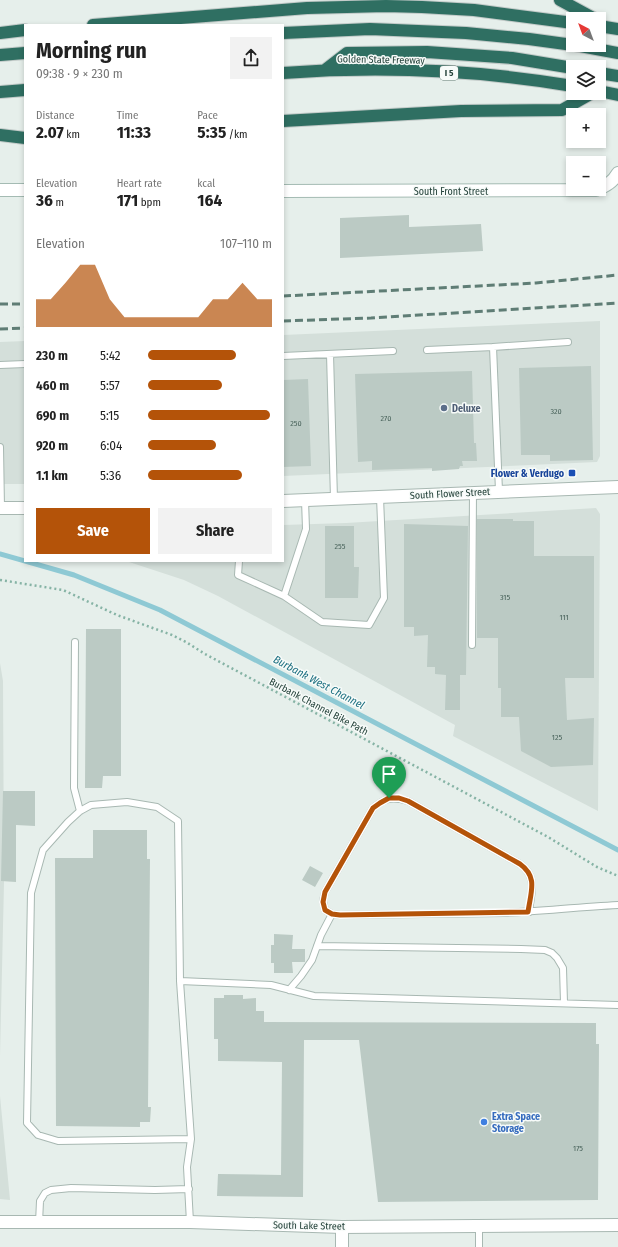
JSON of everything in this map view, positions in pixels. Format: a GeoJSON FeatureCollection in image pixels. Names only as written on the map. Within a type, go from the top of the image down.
{"type":"FeatureCollection","features":[{"type":"Feature","properties":{"kind":"highway"},"geometry":{"type":"LineString","coordinates":[[560,0],[582,12]]}},
{"type":"Feature","properties":{"kind":"highway"},"geometry":{"type":"LineString","coordinates":[[107,24],[307,8],[386,6],[474,10],[566,21]]}},
{"type":"Feature","properties":{"kind":"highway"},"geometry":{"type":"LineString","coordinates":[[284,33],[377,29],[466,33],[529,38],[566,44]]}},
{"type":"Feature","properties":{"kind":"highway"},"geometry":{"type":"LineString","coordinates":[[0,32],[24,30]]}},
{"type":"Feature","properties":{"kind":"highway"},"geometry":{"type":"LineString","coordinates":[[606,50],[618,53]]}},
{"type":"Feature","properties":{"kind":"highway"},"geometry":{"type":"LineString","coordinates":[[325,70],[347,53],[420,52],[512,58],[566,67]]}},
{"type":"Feature","properties":{"kind":"highway"},"geometry":{"type":"LineString","coordinates":[[0,55],[24,53]]}},
{"type":"Feature","properties":{"kind":"highway","name":"Golden State Freeway"},"geometry":{"type":"LineString","coordinates":[[284,72],[325,70],[427,71],[566,85]]}},
{"type":"Feature","properties":{"kind":"highway"},"geometry":{"type":"LineString","coordinates":[[606,74],[618,76]]}},
{"type":"Feature","properties":{"kind":"highway"},"geometry":{"type":"LineString","coordinates":[[0,92],[24,90]]}},
{"type":"Feature","properties":{"kind":"highway"},"geometry":{"type":"LineString","coordinates":[[606,92],[618,95]]}},
{"type":"Feature","properties":{"kind":"highway"},"geometry":{"type":"LineString","coordinates":[[284,121],[461,111],[562,110],[580,100]]}},
{"type":"Feature","properties":{"kind":"highway"},"geometry":{"type":"LineString","coordinates":[[0,135],[24,138]]}},
{"type":"Feature","properties":{"kind":"street","name":"South Front Street"},"geometry":{"type":"LineString","coordinates":[[284,190],[596,190],[606,186],[616,175]]}},
{"type":"Feature","properties":{"kind":"street"},"geometry":{"type":"LineString","coordinates":[[0,190],[24,190]]}},
{"type":"Feature","properties":{"kind":"street","name":"South Flower Street"},"geometry":{"type":"LineString","coordinates":[[284,501],[618,487]]}},
{"type":"Feature","properties":{"kind":"street"},"geometry":{"type":"LineString","coordinates":[[1,508],[24,508]]}},
{"type":"Feature","properties":{"kind":"street","name":"South Lake Street"},"geometry":{"type":"LineString","coordinates":[[0,1222],[190,1222],[342,1226],[618,1225]]}},
{"type":"Feature","properties":{"kind":"street"},"geometry":{"type":"LineString","coordinates":[[342,1226],[342,1247]]}},
{"type":"Feature","properties":{"kind":"lane"},"geometry":{"type":"LineString","coordinates":[[427,350],[568,342]]}},
{"type":"Feature","properties":{"kind":"lane"},"geometry":{"type":"LineString","coordinates":[[492,347],[499,491]]}},
{"type":"Feature","properties":{"kind":"lane"},"geometry":{"type":"LineString","coordinates":[[284,356],[392,351]]}},
{"type":"Feature","properties":{"kind":"lane"},"geometry":{"type":"LineString","coordinates":[[330,354],[334,499]]}},
{"type":"Feature","properties":{"kind":"lane"},"geometry":{"type":"LineString","coordinates":[[0,365],[24,364]]}},
{"type":"Feature","properties":{"kind":"lane"},"geometry":{"type":"LineString","coordinates":[[0,447],[1,508]]}},
{"type":"Feature","properties":{"kind":"lane"},"geometry":{"type":"LineString","coordinates":[[472,645],[473,492]]}},
{"type":"Feature","properties":{"kind":"lane"},"geometry":{"type":"LineString","coordinates":[[239,562],[238,575],[284,596],[322,622],[369,625],[384,598],[380,497]]}},
{"type":"Feature","properties":{"kind":"lane"},"geometry":{"type":"LineString","coordinates":[[284,596],[306,529],[305,500]]}},
{"type":"Feature","properties":{"kind":"lane"},"geometry":{"type":"LineString","coordinates":[[75,642],[74,788],[80,811]]}},
{"type":"Feature","properties":{"kind":"lane"},"geometry":{"type":"LineString","coordinates":[[528,912],[532,882],[530,874],[526,869],[520,864],[408,801],[399,798],[389,798],[373,808],[325,892],[323,902],[325,910],[332,914],[528,912],[618,905]]}},
{"type":"Feature","properties":{"kind":"lane"},"geometry":{"type":"LineString","coordinates":[[190,1222],[187,1167],[191,1139],[180,981],[178,821],[157,807],[128,802],[91,805],[80,811],[68,822],[44,850],[31,893],[26,1123],[38,1135],[58,1141],[191,1139]]}},
{"type":"Feature","properties":{"kind":"lane"},"geometry":{"type":"LineString","coordinates":[[289,990],[312,960],[321,935],[332,914]]}},
{"type":"Feature","properties":{"kind":"lane"},"geometry":{"type":"LineString","coordinates":[[317,946],[545,950],[552,953],[563,968],[564,1003]]}},
{"type":"Feature","properties":{"kind":"lane"},"geometry":{"type":"LineString","coordinates":[[180,981],[271,985],[314,996],[618,1005]]}},
{"type":"Feature","properties":{"kind":"lane"},"geometry":{"type":"LineString","coordinates":[[39,1223],[40,1201],[45,1193],[50,1190],[71,1188],[121,1190],[189,1189]]}},
{"type":"Feature","properties":{"kind":"lane"},"geometry":{"type":"LineString","coordinates":[[479,1226],[479,1247]]}},
{"type":"Feature","properties":{"kind":"path","name":"Burbank Channel Bike Path"},"geometry":{"type":"LineString","coordinates":[[0,580],[63,590],[117,615],[172,635],[548,837],[597,867],[618,876]]}},
{"type":"Feature","properties":{"kind":"shaded area"},"geometry":{"type":"Polygon","coordinates":[[[600,321],[600,456],[597,462],[284,476],[284,335],[600,321]]]}},
{"type":"Feature","properties":{"kind":"shaded area"},"geometry":{"type":"Polygon","coordinates":[[[24,341],[24,484],[0,484],[0,342],[24,341]]]}},
{"type":"Feature","properties":{"kind":"shaded area"},"geometry":{"type":"Polygon","coordinates":[[[596,508],[600,514],[598,811],[453,736],[455,725],[218,596],[184,580],[129,562],[284,562],[284,525],[346,523],[596,508]]]}},
{"type":"Feature","properties":{"kind":"shaded area"},"geometry":{"type":"Polygon","coordinates":[[[0,663],[3,681],[4,883],[0,1056],[0,663]]]}},
{"type":"Feature","properties":{"kind":"shaded area"},"geometry":{"type":"Polygon","coordinates":[[[0,1096],[10,1200],[0,1199],[0,1096]]]}},
{"type":"Feature","properties":{"kind":"building"},"geometry":{"type":"Polygon","coordinates":[[[409,215],[409,227],[481,224],[483,251],[340,258],[340,218],[409,215]]]}},
{"type":"Feature","properties":{"kind":"building"},"geometry":{"type":"Polygon","coordinates":[[[591,366],[593,460],[550,461],[550,455],[521,455],[519,368],[591,366]]]}},
{"type":"Feature","properties":{"kind":"building"},"geometry":{"type":"Polygon","coordinates":[[[472,371],[474,443],[476,443],[477,461],[462,461],[463,466],[460,466],[459,469],[432,471],[432,468],[372,470],[372,461],[358,462],[355,374],[472,371]]]}},
{"type":"Feature","properties":{"kind":"building"},"geometry":{"type":"Polygon","coordinates":[[[308,379],[311,466],[284,467],[284,380],[308,379]]]}},
{"type":"Feature","properties":{"kind":"building"},"geometry":{"type":"Polygon","coordinates":[[[477,519],[513,519],[513,521],[534,521],[534,556],[594,556],[594,678],[565,678],[567,720],[594,718],[593,765],[551,767],[521,751],[519,717],[501,717],[501,688],[498,688],[498,638],[477,638],[477,519]]]}},
{"type":"Feature","properties":{"kind":"building"},"geometry":{"type":"Polygon","coordinates":[[[404,524],[468,526],[466,675],[460,675],[460,710],[445,710],[446,675],[435,674],[435,667],[427,667],[428,635],[414,636],[414,627],[404,627],[404,524]]]}},
{"type":"Feature","properties":{"kind":"building"},"geometry":{"type":"Polygon","coordinates":[[[325,526],[354,526],[354,567],[359,567],[358,598],[325,598],[325,526]]]}},
{"type":"Feature","properties":{"kind":"building"},"geometry":{"type":"Polygon","coordinates":[[[86,629],[121,629],[121,776],[103,776],[102,788],[85,788],[86,629]]]}},
{"type":"Feature","properties":{"kind":"building"},"geometry":{"type":"Polygon","coordinates":[[[3,791],[35,791],[35,826],[16,825],[16,882],[1,881],[3,791]]]}},
{"type":"Feature","properties":{"kind":"building"},"geometry":{"type":"Polygon","coordinates":[[[93,830],[147,830],[147,859],[150,859],[148,1107],[151,1107],[150,1122],[140,1122],[140,1127],[56,1126],[55,858],[93,858],[93,830]]]}},
{"type":"Feature","properties":{"kind":"building"},"geometry":{"type":"Polygon","coordinates":[[[310,866],[323,873],[315,887],[302,880],[310,866]]]}},
{"type":"Feature","properties":{"kind":"building"},"geometry":{"type":"Polygon","coordinates":[[[274,934],[293,935],[292,949],[305,949],[305,962],[292,962],[293,973],[274,973],[274,963],[271,963],[271,945],[274,945],[274,934]]]}},
{"type":"Feature","properties":{"kind":"building","name":"Extra Space Storage"},"geometry":{"type":"Polygon","coordinates":[[[224,995],[243,995],[243,999],[256,998],[256,1011],[264,1011],[264,1022],[596,1023],[596,1044],[599,1044],[598,1200],[378,1202],[359,1040],[304,1040],[303,1197],[217,1196],[218,1174],[281,1175],[282,1062],[218,1061],[218,1039],[214,1039],[214,998],[224,998],[224,995]]]}},
{"type":"Feature","properties":{"kind":"waterway","name":"Burbank West Channel"},"geometry":{"type":"LineString","coordinates":[[0,554],[24,561]]}},
{"type":"Feature","properties":{"kind":"waterway","name":"Burbank West Channel"},"geometry":{"type":"LineString","coordinates":[[28,562],[74,575],[160,610],[618,850]]}},
{"type":"Feature","properties":{"kind":"railway"},"geometry":{"type":"LineString","coordinates":[[284,296],[536,283],[618,275]]}},
{"type":"Feature","properties":{"kind":"railway"},"geometry":{"type":"LineString","coordinates":[[284,321],[371,318],[618,303]]}},
{"type":"Feature","properties":{"kind":"railway"},"geometry":{"type":"LineString","coordinates":[[0,304],[24,304]]}},
{"type":"Feature","properties":{"kind":"railway"},"geometry":{"type":"LineString","coordinates":[[0,329],[24,328]]}},
{"type":"Feature","properties":{"kind":"place","name":"Deluxe"},"geometry":{"type":"Point","coordinates":[444,408]}},
{"type":"Feature","properties":{"kind":"place","name":"Flower & Verdugo"},"geometry":{"type":"Point","coordinates":[572,473]}},
{"type":"Feature","properties":{"kind":"place","name":"Extra Space Storage"},"geometry":{"type":"Point","coordinates":[484,1122]}},
{"type":"Feature","properties":{"kind":"route"},"geometry":{"type":"LineString","coordinates":[[389,798],[399,798],[408,801],[520,864],[530,874],[532,882],[528,912],[340,915],[332,914],[325,910],[323,902],[325,892],[373,808],[389,798]]}}]}
